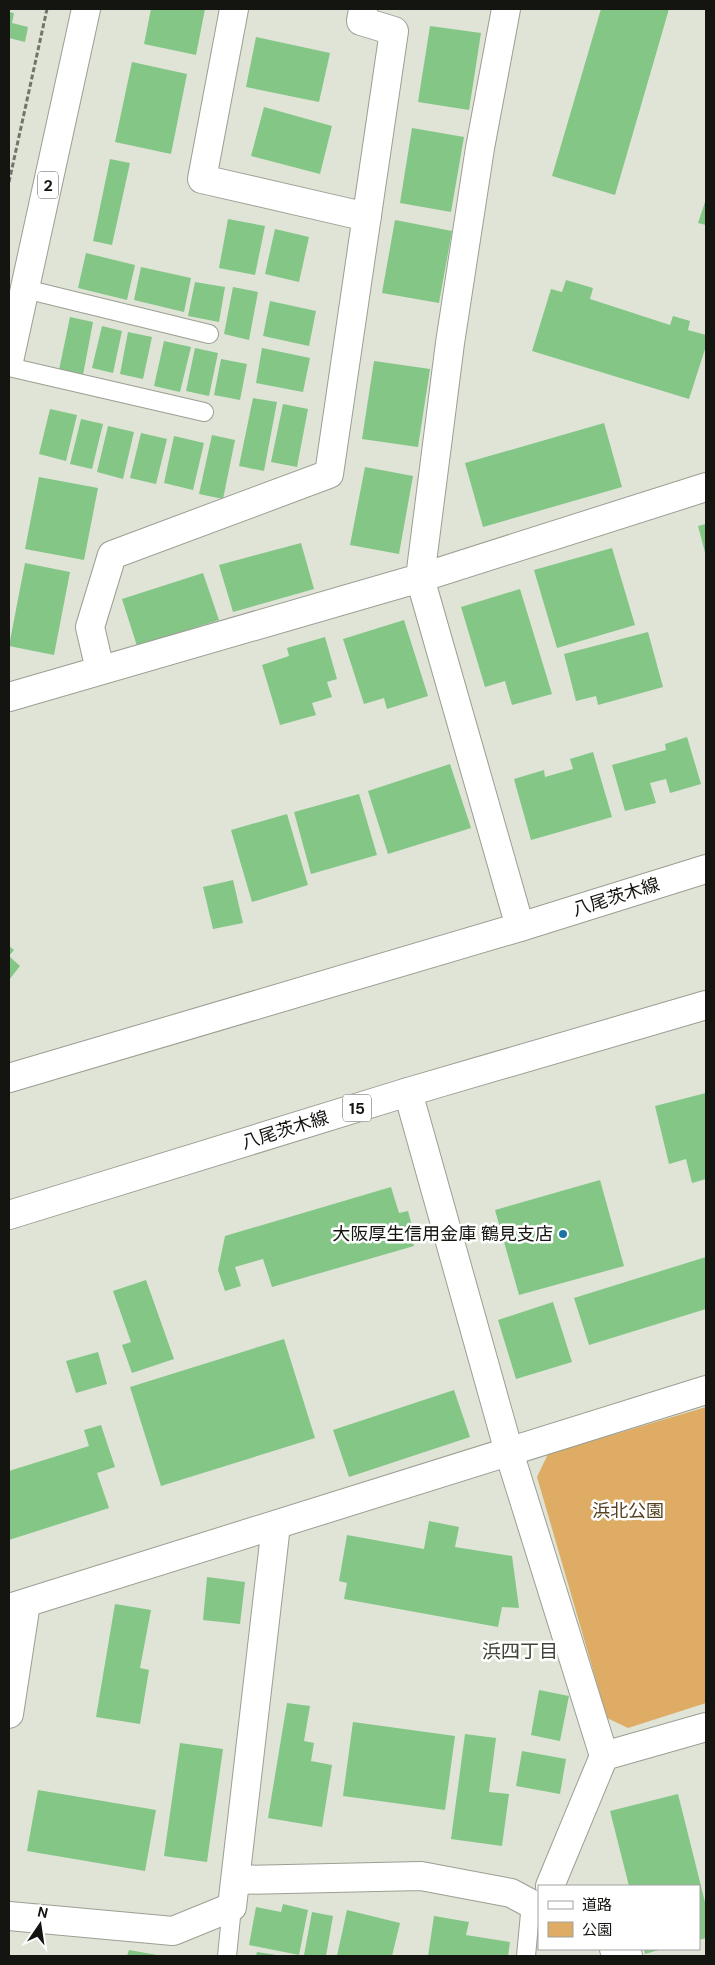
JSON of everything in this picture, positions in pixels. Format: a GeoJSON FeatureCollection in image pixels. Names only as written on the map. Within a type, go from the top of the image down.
{"type":"FeatureCollection","features":[{"type":"Feature","properties":{"kind":"street","name":"2"},"geometry":{"type":"LineString","coordinates":[[9,361],[86,9]]}},
{"type":"Feature","properties":{"kind":"street"},"geometry":{"type":"LineString","coordinates":[[234,9],[202,179],[367,217]]}},
{"type":"Feature","properties":{"kind":"street"},"geometry":{"type":"LineString","coordinates":[[100,670],[90,627],[112,555],[329,474],[394,31],[361,21],[363,9]]}},
{"type":"Feature","properties":{"kind":"street"},"geometry":{"type":"LineString","coordinates":[[506,9],[480,148],[450,344],[420,578],[520,927]]}},
{"type":"Feature","properties":{"kind":"street"},"geometry":{"type":"LineString","coordinates":[[9,697],[420,578],[706,487]]}},
{"type":"Feature","properties":{"kind":"street","name":"八尾茨木線"},"geometry":{"type":"LineString","coordinates":[[9,1078],[520,927],[706,869]]}},
{"type":"Feature","properties":{"kind":"street","name":"八尾茨木線"},"geometry":{"type":"LineString","coordinates":[[9,1215],[408,1092],[706,1005]]}},
{"type":"Feature","properties":{"kind":"street"},"geometry":{"type":"LineString","coordinates":[[408,1092],[510,1452],[604,1756],[546,1885]]}},
{"type":"Feature","properties":{"kind":"street"},"geometry":{"type":"LineString","coordinates":[[9,1714],[17,1605],[706,1390]]}},
{"type":"Feature","properties":{"kind":"street"},"geometry":{"type":"LineString","coordinates":[[9,1916],[173,1931],[232,1907],[237,1880],[276,1525]]}},
{"type":"Feature","properties":{"kind":"street"},"geometry":{"type":"LineString","coordinates":[[604,1756],[706,1727]]}},
{"type":"Feature","properties":{"kind":"street"},"geometry":{"type":"LineString","coordinates":[[237,1880],[421,1876],[538,1899]]}},
{"type":"Feature","properties":{"kind":"street"},"geometry":{"type":"LineString","coordinates":[[616,1950],[628,1956]]}},
{"type":"Feature","properties":{"kind":"lane"},"geometry":{"type":"LineString","coordinates":[[25,289],[209,334]]}},
{"type":"Feature","properties":{"kind":"lane"},"geometry":{"type":"LineString","coordinates":[[9,367],[204,412]]}},
{"type":"Feature","properties":{"kind":"lane"},"geometry":{"type":"LineString","coordinates":[[227,1956],[232,1907]]}},
{"type":"Feature","properties":{"kind":"lane"},"geometry":{"type":"LineString","coordinates":[[526,1956],[538,1907]]}},
{"type":"Feature","properties":{"kind":"path"},"geometry":{"type":"LineString","coordinates":[[9,182],[47,9]]}},
{"type":"Feature","properties":{"kind":"green space","name":"浜北公園"},"geometry":{"type":"Polygon","coordinates":[[[706,1407],[706,1703],[628,1728],[607,1718],[537,1477],[548,1454],[706,1407]]]}},
{"type":"Feature","properties":{"kind":"building"},"geometry":{"type":"Polygon","coordinates":[[[151,9],[205,9],[196,55],[144,44],[151,9]]]}},
{"type":"Feature","properties":{"kind":"building"},"geometry":{"type":"Polygon","coordinates":[[[601,9],[669,9],[615,195],[552,176],[601,9]]]}},
{"type":"Feature","properties":{"kind":"building"},"geometry":{"type":"Polygon","coordinates":[[[9,12],[14,13],[12,23],[28,27],[25,42],[9,38],[9,12]]]}},
{"type":"Feature","properties":{"kind":"building"},"geometry":{"type":"Polygon","coordinates":[[[430,26],[481,33],[469,110],[418,102],[430,26]]]}},
{"type":"Feature","properties":{"kind":"building"},"geometry":{"type":"Polygon","coordinates":[[[256,37],[330,53],[319,102],[246,87],[256,37]]]}},
{"type":"Feature","properties":{"kind":"building"},"geometry":{"type":"Polygon","coordinates":[[[132,62],[187,74],[171,154],[115,142],[132,62]]]}},
{"type":"Feature","properties":{"kind":"building"},"geometry":{"type":"Polygon","coordinates":[[[264,107],[332,126],[320,174],[251,156],[264,107]]]}},
{"type":"Feature","properties":{"kind":"building"},"geometry":{"type":"Polygon","coordinates":[[[412,128],[464,137],[451,212],[400,203],[412,128]]]}},
{"type":"Feature","properties":{"kind":"building"},"geometry":{"type":"Polygon","coordinates":[[[110,159],[130,163],[112,245],[93,241],[110,159]]]}},
{"type":"Feature","properties":{"kind":"building"},"geometry":{"type":"Polygon","coordinates":[[[706,199],[706,225],[698,223],[706,199]]]}},
{"type":"Feature","properties":{"kind":"building"},"geometry":{"type":"Polygon","coordinates":[[[228,219],[265,226],[255,275],[219,268],[228,219]]]}},
{"type":"Feature","properties":{"kind":"building"},"geometry":{"type":"Polygon","coordinates":[[[395,220],[452,231],[439,303],[382,293],[395,220]]]}},
{"type":"Feature","properties":{"kind":"building"},"geometry":{"type":"Polygon","coordinates":[[[275,229],[309,237],[299,282],[265,274],[275,229]]]}},
{"type":"Feature","properties":{"kind":"building"},"geometry":{"type":"Polygon","coordinates":[[[86,253],[135,265],[127,300],[78,288],[86,253]]]}},
{"type":"Feature","properties":{"kind":"building"},"geometry":{"type":"Polygon","coordinates":[[[141,267],[191,278],[184,312],[134,300],[141,267]]]}},
{"type":"Feature","properties":{"kind":"building"},"geometry":{"type":"Polygon","coordinates":[[[566,280],[593,288],[590,299],[670,325],[673,316],[690,321],[688,330],[706,335],[706,346],[689,399],[532,351],[551,289],[562,292],[566,280]]]}},
{"type":"Feature","properties":{"kind":"building"},"geometry":{"type":"Polygon","coordinates":[[[195,282],[225,287],[219,322],[188,316],[195,282]]]}},
{"type":"Feature","properties":{"kind":"building"},"geometry":{"type":"Polygon","coordinates":[[[233,287],[258,292],[249,340],[224,334],[233,287]]]}},
{"type":"Feature","properties":{"kind":"building"},"geometry":{"type":"Polygon","coordinates":[[[270,301],[316,311],[309,346],[263,336],[270,301]]]}},
{"type":"Feature","properties":{"kind":"building"},"geometry":{"type":"Polygon","coordinates":[[[70,317],[93,322],[83,375],[59,370],[70,317]]]}},
{"type":"Feature","properties":{"kind":"building"},"geometry":{"type":"Polygon","coordinates":[[[102,326],[122,331],[113,373],[92,368],[102,326]]]}},
{"type":"Feature","properties":{"kind":"building"},"geometry":{"type":"Polygon","coordinates":[[[128,332],[152,337],[143,379],[120,374],[128,332]]]}},
{"type":"Feature","properties":{"kind":"building"},"geometry":{"type":"Polygon","coordinates":[[[164,341],[191,347],[180,392],[154,386],[164,341]]]}},
{"type":"Feature","properties":{"kind":"building"},"geometry":{"type":"Polygon","coordinates":[[[195,348],[218,353],[209,396],[186,391],[195,348]]]}},
{"type":"Feature","properties":{"kind":"building"},"geometry":{"type":"Polygon","coordinates":[[[262,348],[310,358],[303,392],[256,383],[262,348]]]}},
{"type":"Feature","properties":{"kind":"building"},"geometry":{"type":"Polygon","coordinates":[[[221,359],[247,364],[240,400],[214,395],[221,359]]]}},
{"type":"Feature","properties":{"kind":"building"},"geometry":{"type":"Polygon","coordinates":[[[374,361],[430,369],[418,447],[362,439],[374,361]]]}},
{"type":"Feature","properties":{"kind":"building"},"geometry":{"type":"Polygon","coordinates":[[[253,398],[277,402],[264,471],[239,466],[253,398]]]}},
{"type":"Feature","properties":{"kind":"building"},"geometry":{"type":"Polygon","coordinates":[[[283,404],[308,409],[297,467],[271,462],[283,404]]]}},
{"type":"Feature","properties":{"kind":"building"},"geometry":{"type":"Polygon","coordinates":[[[50,409],[77,415],[66,461],[39,454],[50,409]]]}},
{"type":"Feature","properties":{"kind":"building"},"geometry":{"type":"Polygon","coordinates":[[[81,419],[103,424],[92,469],[70,464],[81,419]]]}},
{"type":"Feature","properties":{"kind":"building"},"geometry":{"type":"Polygon","coordinates":[[[604,423],[622,487],[483,527],[465,463],[604,423]]]}},
{"type":"Feature","properties":{"kind":"building"},"geometry":{"type":"Polygon","coordinates":[[[108,426],[134,432],[123,479],[97,472],[108,426]]]}},
{"type":"Feature","properties":{"kind":"building"},"geometry":{"type":"Polygon","coordinates":[[[141,433],[167,439],[156,484],[130,478],[141,433]]]}},
{"type":"Feature","properties":{"kind":"building"},"geometry":{"type":"Polygon","coordinates":[[[212,435],[235,440],[223,499],[199,494],[212,435]]]}},
{"type":"Feature","properties":{"kind":"building"},"geometry":{"type":"Polygon","coordinates":[[[174,436],[204,443],[193,490],[164,483],[174,436]]]}},
{"type":"Feature","properties":{"kind":"building"},"geometry":{"type":"Polygon","coordinates":[[[365,467],[413,476],[399,554],[350,545],[365,467]]]}},
{"type":"Feature","properties":{"kind":"building"},"geometry":{"type":"Polygon","coordinates":[[[39,477],[98,488],[84,560],[25,549],[39,477]]]}},
{"type":"Feature","properties":{"kind":"building"},"geometry":{"type":"Polygon","coordinates":[[[706,524],[706,556],[698,526],[706,524]]]}},
{"type":"Feature","properties":{"kind":"building"},"geometry":{"type":"Polygon","coordinates":[[[301,543],[314,589],[233,612],[219,565],[301,543]]]}},
{"type":"Feature","properties":{"kind":"building"},"geometry":{"type":"Polygon","coordinates":[[[612,548],[635,625],[557,648],[534,570],[612,548]]]}},
{"type":"Feature","properties":{"kind":"building"},"geometry":{"type":"Polygon","coordinates":[[[25,563],[70,572],[54,655],[9,646],[25,563]]]}},
{"type":"Feature","properties":{"kind":"building"},"geometry":{"type":"Polygon","coordinates":[[[203,573],[219,620],[137,646],[122,599],[203,573]]]}},
{"type":"Feature","properties":{"kind":"building"},"geometry":{"type":"Polygon","coordinates":[[[520,589],[552,694],[512,705],[505,681],[485,687],[461,607],[520,589]]]}},
{"type":"Feature","properties":{"kind":"building"},"geometry":{"type":"Polygon","coordinates":[[[404,620],[428,696],[387,709],[384,698],[364,704],[343,639],[404,620]]]}},
{"type":"Feature","properties":{"kind":"building"},"geometry":{"type":"Polygon","coordinates":[[[648,632],[663,687],[598,705],[596,696],[576,701],[564,654],[648,632]]]}},
{"type":"Feature","properties":{"kind":"building"},"geometry":{"type":"Polygon","coordinates":[[[325,637],[337,679],[327,682],[332,697],[312,703],[316,715],[280,725],[262,665],[289,656],[287,648],[325,637]]]}},
{"type":"Feature","properties":{"kind":"building"},"geometry":{"type":"Polygon","coordinates":[[[687,737],[701,784],[670,793],[666,779],[650,783],[656,803],[625,811],[612,765],[666,750],[665,744],[687,737]]]}},
{"type":"Feature","properties":{"kind":"building"},"geometry":{"type":"Polygon","coordinates":[[[593,752],[612,817],[531,840],[514,779],[544,770],[545,777],[573,769],[570,759],[593,752]]]}},
{"type":"Feature","properties":{"kind":"building"},"geometry":{"type":"Polygon","coordinates":[[[450,764],[471,828],[388,854],[368,791],[450,764]]]}},
{"type":"Feature","properties":{"kind":"building"},"geometry":{"type":"Polygon","coordinates":[[[359,794],[377,855],[311,874],[294,812],[359,794]]]}},
{"type":"Feature","properties":{"kind":"building"},"geometry":{"type":"Polygon","coordinates":[[[287,814],[308,885],[252,902],[231,830],[287,814]]]}},
{"type":"Feature","properties":{"kind":"building"},"geometry":{"type":"Polygon","coordinates":[[[233,880],[243,923],[213,929],[203,887],[233,880]]]}},
{"type":"Feature","properties":{"kind":"building"},"geometry":{"type":"Polygon","coordinates":[[[9,946],[14,950],[9,956],[9,946]]]}},
{"type":"Feature","properties":{"kind":"building"},"geometry":{"type":"Polygon","coordinates":[[[9,956],[20,966],[9,980],[9,956]]]}},
{"type":"Feature","properties":{"kind":"building"},"geometry":{"type":"Polygon","coordinates":[[[706,1093],[706,1179],[692,1183],[686,1159],[669,1164],[655,1106],[706,1093]]]}},
{"type":"Feature","properties":{"kind":"building"},"geometry":{"type":"Polygon","coordinates":[[[600,1180],[624,1266],[519,1295],[495,1210],[600,1180]]]}},
{"type":"Feature","properties":{"kind":"building"},"geometry":{"type":"Polygon","coordinates":[[[391,1187],[399,1213],[408,1211],[412,1226],[408,1228],[414,1246],[272,1287],[263,1259],[235,1267],[241,1286],[225,1291],[218,1270],[225,1236],[391,1187]]]}},
{"type":"Feature","properties":{"kind":"building"},"geometry":{"type":"Polygon","coordinates":[[[706,1257],[706,1309],[589,1345],[574,1298],[706,1257]]]}},
{"type":"Feature","properties":{"kind":"building"},"geometry":{"type":"Polygon","coordinates":[[[146,1280],[174,1359],[132,1373],[122,1345],[131,1342],[113,1291],[146,1280]]]}},
{"type":"Feature","properties":{"kind":"building"},"geometry":{"type":"Polygon","coordinates":[[[553,1302],[572,1362],[516,1379],[498,1320],[553,1302]]]}},
{"type":"Feature","properties":{"kind":"building"},"geometry":{"type":"Polygon","coordinates":[[[284,1339],[315,1438],[161,1486],[130,1387],[284,1339]]]}},
{"type":"Feature","properties":{"kind":"building"},"geometry":{"type":"Polygon","coordinates":[[[98,1352],[107,1384],[76,1393],[66,1361],[98,1352]]]}},
{"type":"Feature","properties":{"kind":"building"},"geometry":{"type":"Polygon","coordinates":[[[454,1390],[470,1437],[349,1477],[333,1430],[454,1390]]]}},
{"type":"Feature","properties":{"kind":"building"},"geometry":{"type":"Polygon","coordinates":[[[101,1425],[115,1467],[97,1473],[109,1508],[9,1540],[9,1471],[89,1446],[84,1430],[101,1425]]]}},
{"type":"Feature","properties":{"kind":"building"},"geometry":{"type":"Polygon","coordinates":[[[429,1521],[459,1527],[455,1547],[512,1556],[519,1608],[502,1607],[498,1627],[344,1599],[347,1583],[339,1581],[347,1535],[424,1549],[429,1521]]]}},
{"type":"Feature","properties":{"kind":"building"},"geometry":{"type":"Polygon","coordinates":[[[207,1577],[245,1582],[240,1624],[203,1620],[207,1577]]]}},
{"type":"Feature","properties":{"kind":"building"},"geometry":{"type":"Polygon","coordinates":[[[115,1604],[151,1610],[140,1668],[149,1670],[140,1724],[96,1717],[115,1604]]]}},
{"type":"Feature","properties":{"kind":"building"},"geometry":{"type":"Polygon","coordinates":[[[539,1690],[569,1696],[560,1741],[531,1735],[539,1690]]]}},
{"type":"Feature","properties":{"kind":"building"},"geometry":{"type":"Polygon","coordinates":[[[287,1703],[310,1706],[304,1741],[314,1743],[311,1761],[332,1765],[322,1827],[268,1818],[287,1703]]]}},
{"type":"Feature","properties":{"kind":"building"},"geometry":{"type":"Polygon","coordinates":[[[353,1722],[455,1736],[445,1810],[343,1796],[353,1722]]]}},
{"type":"Feature","properties":{"kind":"building"},"geometry":{"type":"Polygon","coordinates":[[[465,1734],[496,1738],[489,1792],[509,1794],[502,1846],[451,1839],[465,1734]]]}},
{"type":"Feature","properties":{"kind":"building"},"geometry":{"type":"Polygon","coordinates":[[[180,1743],[223,1749],[207,1862],[164,1856],[180,1743]]]}},
{"type":"Feature","properties":{"kind":"building"},"geometry":{"type":"Polygon","coordinates":[[[522,1751],[566,1759],[560,1794],[516,1786],[522,1751]]]}},
{"type":"Feature","properties":{"kind":"building"},"geometry":{"type":"Polygon","coordinates":[[[38,1790],[156,1810],[145,1871],[27,1851],[38,1790]]]}},
{"type":"Feature","properties":{"kind":"building"},"geometry":{"type":"Polygon","coordinates":[[[678,1794],[706,1906],[706,1938],[700,1940],[700,1885],[629,1885],[610,1811],[678,1794]]]}},
{"type":"Feature","properties":{"kind":"building"},"geometry":{"type":"Polygon","coordinates":[[[283,1904],[308,1910],[299,1955],[249,1945],[256,1907],[281,1912],[283,1904]]]}},
{"type":"Feature","properties":{"kind":"building"},"geometry":{"type":"Polygon","coordinates":[[[347,1910],[400,1923],[392,1956],[337,1956],[347,1910]]]}},
{"type":"Feature","properties":{"kind":"building"},"geometry":{"type":"Polygon","coordinates":[[[312,1912],[333,1916],[326,1956],[304,1955],[312,1912]]]}},
{"type":"Feature","properties":{"kind":"building"},"geometry":{"type":"Polygon","coordinates":[[[434,1916],[469,1922],[466,1935],[510,1942],[508,1956],[428,1956],[434,1916]]]}},
{"type":"Feature","properties":{"kind":"building"},"geometry":{"type":"Polygon","coordinates":[[[129,1950],[157,1955],[157,1956],[127,1956],[129,1950]]]}},
{"type":"Feature","properties":{"kind":"building"},"geometry":{"type":"Polygon","coordinates":[[[644,1950],[659,1950],[645,1954],[644,1950]]]}},
{"type":"Feature","properties":{"kind":"building"},"geometry":{"type":"Polygon","coordinates":[[[257,1952],[276,1955],[276,1956],[256,1956],[257,1952]]]}},
{"type":"Feature","properties":{"kind":"place","name":"大阪厚生信用金庫 鶴見支店"},"geometry":{"type":"Point","coordinates":[563,1234]}},
{"type":"Feature","properties":{"kind":"district","name":"浜四丁目"},"geometry":{"type":"Point","coordinates":[520,1651]}}]}
